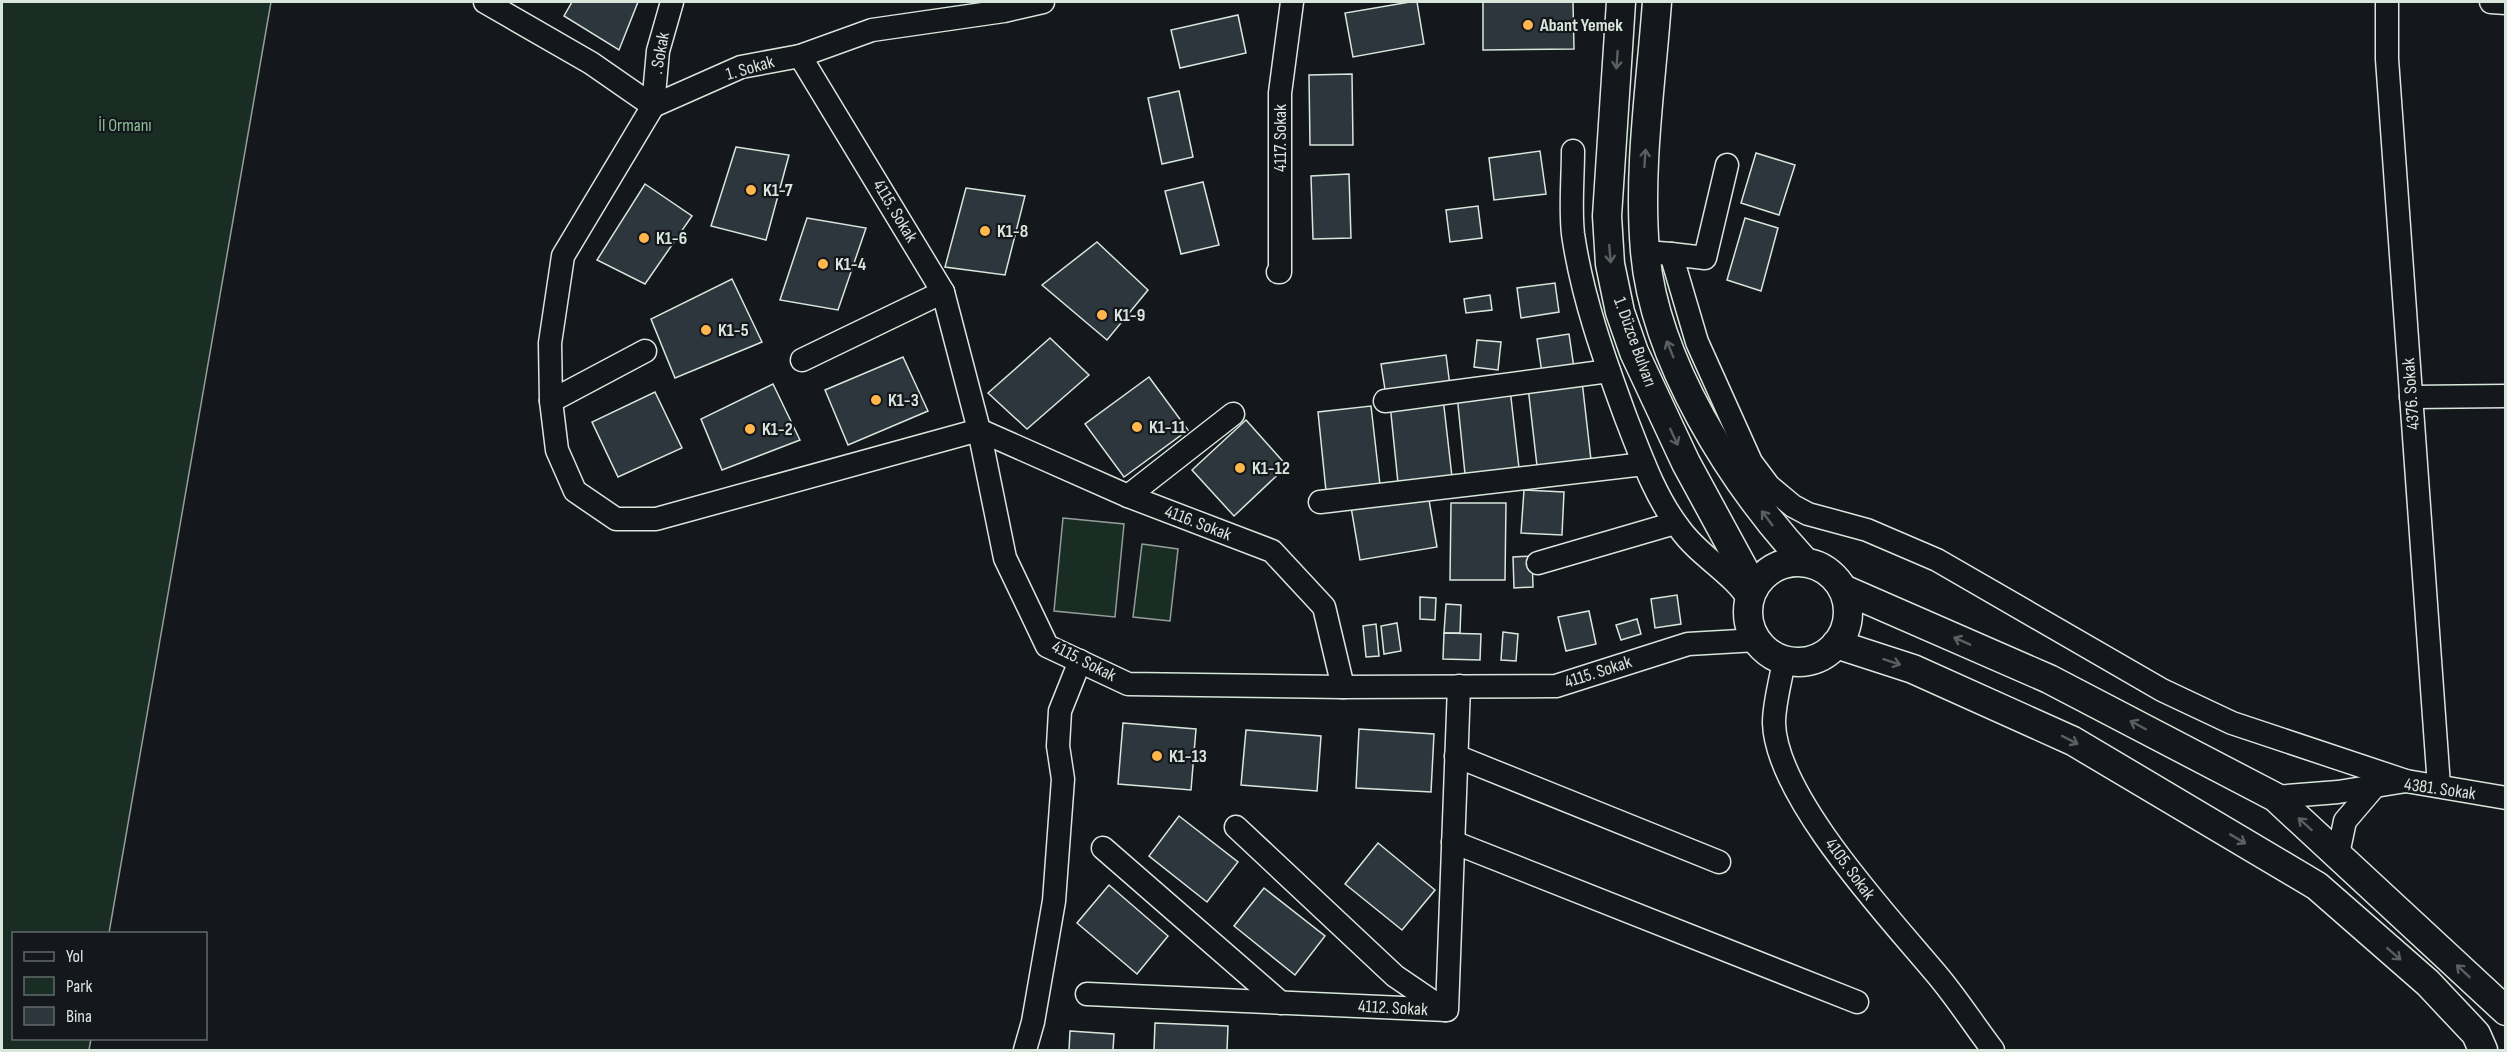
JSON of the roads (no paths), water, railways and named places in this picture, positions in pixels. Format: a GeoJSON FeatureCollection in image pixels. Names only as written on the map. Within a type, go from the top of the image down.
{"type":"FeatureCollection","features":[{"type":"Feature","properties":{"kind":"main road","name":"1. Düzce Bulvarı"},"geometry":{"type":"LineString","coordinates":[[1622,2],[1607,216],[1610,264],[1620,312],[1634,352],[1686,464],[1752,595]]}},
{"type":"Feature","properties":{"kind":"main road","name":"1. Düzce Bulvarı"},"geometry":{"type":"LineString","coordinates":[[1657,2],[1643,196],[1658,253],[1653,301],[1691,397],[1721,453],[1781,536],[1805,562]]}},
{"type":"Feature","properties":{"kind":"main road"},"geometry":{"type":"LineString","coordinates":[[1789,562],[1805,562],[1820,566],[1833,575],[1843,589],[1848,604],[1848,621],[1836,644],[1817,658],[1801,662],[1784,660],[1769,652],[1757,640],[1749,615],[1752,595],[1762,577],[1775,567],[1789,562]]}},
{"type":"Feature","properties":{"kind":"main road"},"geometry":{"type":"LineString","coordinates":[[1843,589],[2049,679],[2275,797],[2505,1011]]}},
{"type":"Feature","properties":{"kind":"main road"},"geometry":{"type":"LineString","coordinates":[[1836,644],[1913,669],[2073,741],[2317,886],[2428,983],[2476,1034],[2483,1050]]}},
{"type":"Feature","properties":{"kind":"street"},"geometry":{"type":"LineString","coordinates":[[485,2],[522,10],[591,63],[653,106],[563,256],[550,343],[551,401],[557,450],[575,491],[616,519],[656,519],[979,430]]}},
{"type":"Feature","properties":{"kind":"street","name":". Sokak"},"geometry":{"type":"LineString","coordinates":[[653,106],[658,51],[672,2]]}},
{"type":"Feature","properties":{"kind":"street","name":"1. Sokak"},"geometry":{"type":"LineString","coordinates":[[653,106],[741,67],[800,56],[872,30],[1004,11],[1043,2]]}},
{"type":"Feature","properties":{"kind":"street","name":"4117. Sokak"},"geometry":{"type":"LineString","coordinates":[[1278,272],[1280,272],[1280,93],[1292,2]]}},
{"type":"Feature","properties":{"kind":"street","name":"4376. Sokak"},"geometry":{"type":"LineString","coordinates":[[2387,2],[2387,59],[2439,786]]}},
{"type":"Feature","properties":{"kind":"street"},"geometry":{"type":"LineString","coordinates":[[2491,2],[2505,3]]}},
{"type":"Feature","properties":{"kind":"street","name":"4115. Sokak"},"geometry":{"type":"LineString","coordinates":[[800,56],[943,292],[979,430],[1005,558],[1047,646],[1128,684],[1343,687],[1556,686],[1688,644],[1757,640]]}},
{"type":"Feature","properties":{"kind":"street"},"geometry":{"type":"LineString","coordinates":[[1574,151],[1573,232],[1587,301],[1609,371],[1644,464],[1676,523],[1706,559],[1752,595]]}},
{"type":"Feature","properties":{"kind":"street"},"geometry":{"type":"LineString","coordinates":[[1727,165],[1705,258],[1658,253],[1751,462],[1769,486],[1793,506],[1808,514],[1867,530],[1937,560],[2162,690],[2232,723],[2406,781]]}},
{"type":"Feature","properties":{"kind":"street"},"geometry":{"type":"LineString","coordinates":[[802,360],[943,292]]}},
{"type":"Feature","properties":{"kind":"street"},"geometry":{"type":"LineString","coordinates":[[551,401],[645,351]]}},
{"type":"Feature","properties":{"kind":"street"},"geometry":{"type":"LineString","coordinates":[[1385,401],[1609,371]]}},
{"type":"Feature","properties":{"kind":"street"},"geometry":{"type":"LineString","coordinates":[[2411,397],[2505,396]]}},
{"type":"Feature","properties":{"kind":"street"},"geometry":{"type":"LineString","coordinates":[[1128,496],[1233,414]]}},
{"type":"Feature","properties":{"kind":"street","name":"4116. Sokak"},"geometry":{"type":"LineString","coordinates":[[979,430],[1128,496],[1272,551],[1324,608],[1343,687]]}},
{"type":"Feature","properties":{"kind":"street"},"geometry":{"type":"LineString","coordinates":[[1320,502],[1644,464]]}},
{"type":"Feature","properties":{"kind":"street"},"geometry":{"type":"LineString","coordinates":[[1538,563],[1676,523]]}},
{"type":"Feature","properties":{"kind":"street","name":"4105. Sokak"},"geometry":{"type":"LineString","coordinates":[[1784,660],[1774,723],[1787,776],[1817,823],[1878,906],[1935,972],[1993,1050]]}},
{"type":"Feature","properties":{"kind":"street"},"geometry":{"type":"LineString","coordinates":[[1025,1050],[1034,1022],[1054,901],[1063,779],[1058,746],[1060,711],[1080,661]]}},
{"type":"Feature","properties":{"kind":"street","name":"4112. Sokak"},"geometry":{"type":"LineString","coordinates":[[1087,994],[1447,1010],[1459,686]]}},
{"type":"Feature","properties":{"kind":"street"},"geometry":{"type":"LineString","coordinates":[[1456,756],[1719,862]]}},
{"type":"Feature","properties":{"kind":"street","name":"4381. Sokak"},"geometry":{"type":"LineString","coordinates":[[2275,797],[2374,787],[2406,781],[2505,798]]}},
{"type":"Feature","properties":{"kind":"street"},"geometry":{"type":"LineString","coordinates":[[2338,854],[2345,821],[2374,787]]}},
{"type":"Feature","properties":{"kind":"street"},"geometry":{"type":"LineString","coordinates":[[1236,827],[1395,976],[1447,1010]]}},
{"type":"Feature","properties":{"kind":"street"},"geometry":{"type":"LineString","coordinates":[[1453,842],[1857,1002]]}},
{"type":"Feature","properties":{"kind":"street"},"geometry":{"type":"LineString","coordinates":[[1103,848],[1281,1003]]}},
{"type":"Feature","properties":{"kind":"place","name":"Abant Yemek"},"geometry":{"type":"Point","coordinates":[1528,25]}},
{"type":"Feature","properties":{"kind":"place","name":"K1-7"},"geometry":{"type":"Point","coordinates":[751,190]}},
{"type":"Feature","properties":{"kind":"place","name":"K1-8"},"geometry":{"type":"Point","coordinates":[985,231]}},
{"type":"Feature","properties":{"kind":"place","name":"K1-6"},"geometry":{"type":"Point","coordinates":[644,238]}},
{"type":"Feature","properties":{"kind":"place","name":"K1-4"},"geometry":{"type":"Point","coordinates":[823,264]}},
{"type":"Feature","properties":{"kind":"place","name":"K1-9"},"geometry":{"type":"Point","coordinates":[1102,315]}},
{"type":"Feature","properties":{"kind":"place","name":"K1-5"},"geometry":{"type":"Point","coordinates":[706,330]}},
{"type":"Feature","properties":{"kind":"place","name":"K1-3"},"geometry":{"type":"Point","coordinates":[876,400]}},
{"type":"Feature","properties":{"kind":"place","name":"K1-11"},"geometry":{"type":"Point","coordinates":[1137,427]}},
{"type":"Feature","properties":{"kind":"place","name":"K1-2"},"geometry":{"type":"Point","coordinates":[750,429]}},
{"type":"Feature","properties":{"kind":"place","name":"K1-12"},"geometry":{"type":"Point","coordinates":[1240,468]}},
{"type":"Feature","properties":{"kind":"place","name":"K1-13"},"geometry":{"type":"Point","coordinates":[1157,756]}},
{"type":"Feature","properties":{"kind":"park label","name":"İl Ormanı"},"geometry":{"type":"Point","coordinates":[125,125]}}]}
